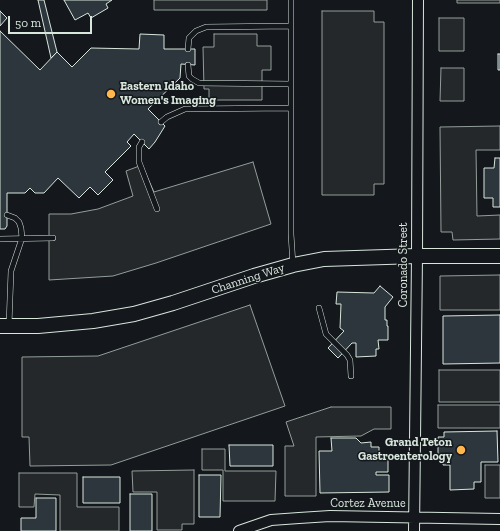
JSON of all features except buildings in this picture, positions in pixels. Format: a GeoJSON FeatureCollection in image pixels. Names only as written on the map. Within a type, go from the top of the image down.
{"type":"FeatureCollection","features":[{"type":"Feature","properties":{"kind":"main road","name":"Channing Way"},"geometry":{"type":"LineString","coordinates":[[5,326],[38,326],[93,321],[134,314],[173,303],[254,276],[293,265],[324,259],[417,256],[500,256]]}},
{"type":"Feature","properties":{"kind":"street","name":"Coronado Street"},"geometry":{"type":"LineString","coordinates":[[414,531],[418,0]]}},
{"type":"Feature","properties":{"kind":"street","name":"Cortez Avenue"},"geometry":{"type":"LineString","coordinates":[[238,531],[271,520],[330,516],[500,518]]}},
{"type":"Feature","properties":{"kind":"lane"},"geometry":{"type":"LineString","coordinates":[[291,0],[291,234],[293,265]]}},
{"type":"Feature","properties":{"kind":"lane"},"geometry":{"type":"LineString","coordinates":[[188,49],[190,38],[196,31],[206,27],[291,26]]}},
{"type":"Feature","properties":{"kind":"lane"},"geometry":{"type":"LineString","coordinates":[[188,64],[189,76],[199,83],[291,84]]}},
{"type":"Feature","properties":{"kind":"lane"},"geometry":{"type":"LineString","coordinates":[[161,122],[167,116],[185,109],[291,108]]}},
{"type":"Feature","properties":{"kind":"lane"},"geometry":{"type":"LineString","coordinates":[[142,142],[139,148],[139,162],[157,209]]}},
{"type":"Feature","properties":{"kind":"lane"},"geometry":{"type":"LineString","coordinates":[[5,326],[11,271],[22,238],[19,222],[15,218],[7,215]]}},
{"type":"Feature","properties":{"kind":"lane"},"geometry":{"type":"LineString","coordinates":[[0,239],[53,238]]}},
{"type":"Feature","properties":{"kind":"lane"},"geometry":{"type":"LineString","coordinates":[[319,308],[326,334],[350,360],[351,376]]}},
{"type":"Feature","properties":{"kind":"shaded area"},"geometry":{"type":"Polygon","coordinates":[[[154,0],[267,0],[267,10],[154,10],[154,0]]]}},
{"type":"Feature","properties":{"kind":"shaded area"},"geometry":{"type":"Polygon","coordinates":[[[457,0],[500,0],[500,3],[457,3],[457,0]]]}},
{"type":"Feature","properties":{"kind":"shaded area"},"geometry":{"type":"Polygon","coordinates":[[[322,11],[374,11],[374,22],[384,22],[384,184],[374,184],[374,195],[322,195],[322,11]]]}},
{"type":"Feature","properties":{"kind":"shaded area"},"geometry":{"type":"Polygon","coordinates":[[[439,18],[464,18],[464,51],[439,51],[439,18]]]}},
{"type":"Feature","properties":{"kind":"shaded area"},"geometry":{"type":"Polygon","coordinates":[[[214,34],[257,34],[257,46],[271,46],[271,70],[262,70],[262,100],[209,100],[209,89],[204,89],[203,47],[214,47],[214,34]]]}},
{"type":"Feature","properties":{"kind":"shaded area"},"geometry":{"type":"Polygon","coordinates":[[[441,68],[464,68],[464,101],[440,101],[441,68]]]}},
{"type":"Feature","properties":{"kind":"shaded area"},"geometry":{"type":"Polygon","coordinates":[[[500,126],[500,150],[476,150],[477,216],[500,215],[500,239],[453,240],[452,232],[441,232],[440,127],[500,126]]]}},
{"type":"Feature","properties":{"kind":"shaded area"},"geometry":{"type":"Polygon","coordinates":[[[253,162],[271,224],[113,276],[49,280],[49,214],[71,214],[98,209],[133,196],[126,171],[142,165],[154,192],[253,162]]]}},
{"type":"Feature","properties":{"kind":"shaded area"},"geometry":{"type":"Polygon","coordinates":[[[500,275],[500,310],[440,310],[440,276],[500,275]]]}},
{"type":"Feature","properties":{"kind":"shaded area"},"geometry":{"type":"Polygon","coordinates":[[[250,305],[285,406],[111,465],[30,466],[29,437],[22,437],[22,357],[98,356],[250,305]]]}},
{"type":"Feature","properties":{"kind":"shaded area"},"geometry":{"type":"Polygon","coordinates":[[[439,370],[500,370],[500,402],[439,402],[439,370]]]}},
{"type":"Feature","properties":{"kind":"shaded area"},"geometry":{"type":"Polygon","coordinates":[[[438,405],[500,405],[500,428],[438,428],[438,405]]]}},
{"type":"Feature","properties":{"kind":"shaded area"},"geometry":{"type":"Polygon","coordinates":[[[331,407],[391,407],[391,429],[374,429],[361,436],[316,437],[316,496],[285,496],[285,446],[294,446],[286,422],[331,407]]]}},
{"type":"Feature","properties":{"kind":"shaded area"},"geometry":{"type":"Polygon","coordinates":[[[202,449],[225,449],[225,471],[276,471],[275,501],[223,501],[223,470],[202,470],[202,449]]]}},
{"type":"Feature","properties":{"kind":"shaded area"},"geometry":{"type":"Polygon","coordinates":[[[485,465],[500,465],[500,498],[485,498],[485,465]]]}},
{"type":"Feature","properties":{"kind":"shaded area"},"geometry":{"type":"Polygon","coordinates":[[[194,470],[194,524],[182,524],[182,530],[157,530],[157,492],[133,492],[132,471],[194,470]]]}},
{"type":"Feature","properties":{"kind":"shaded area"},"geometry":{"type":"Polygon","coordinates":[[[19,473],[77,473],[77,507],[119,507],[119,531],[60,531],[60,495],[35,494],[34,507],[19,507],[19,473]]]}},
{"type":"Feature","properties":{"kind":"place","name":"Eastern Idaho Women's Imaging"},"geometry":{"type":"Point","coordinates":[111,94]}},
{"type":"Feature","properties":{"kind":"place","name":"Grand Teton Gastroenterology"},"geometry":{"type":"Point","coordinates":[461,450]}}]}
